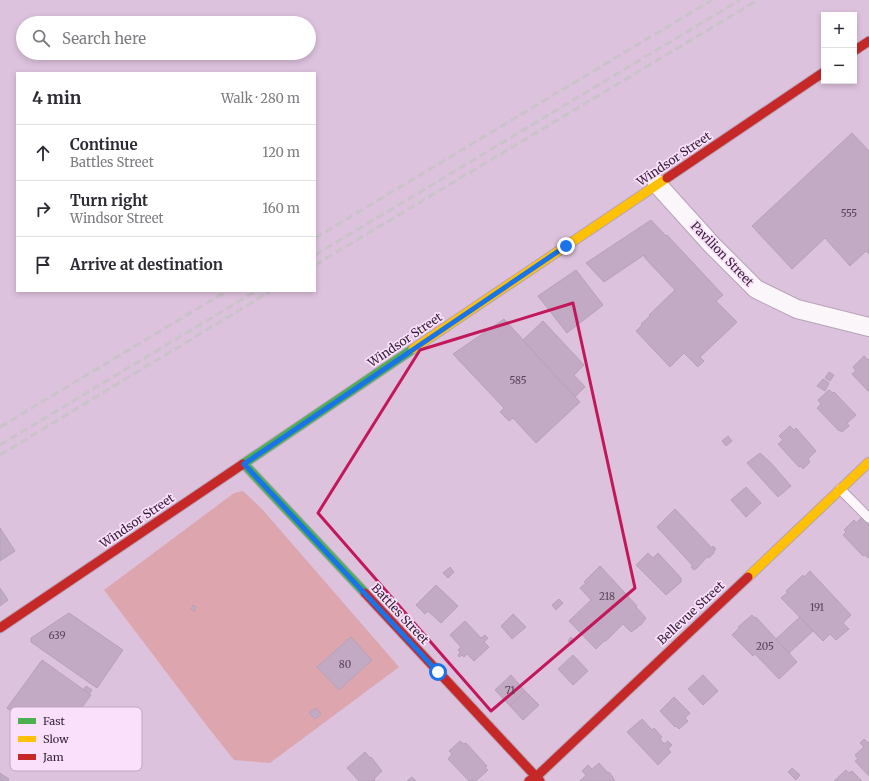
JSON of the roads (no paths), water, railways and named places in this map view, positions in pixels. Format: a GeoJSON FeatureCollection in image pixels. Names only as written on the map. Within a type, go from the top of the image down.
{"type":"FeatureCollection","features":[{"type":"Feature","properties":{"kind":"main road"},"geometry":{"type":"LineString","coordinates":[[857,49],[869,41]]}},
{"type":"Feature","properties":{"kind":"main road","name":"Windsor Street"},"geometry":{"type":"LineString","coordinates":[[0,628],[821,74]]}},
{"type":"Feature","properties":{"kind":"main road","name":"Bellevue Street"},"geometry":{"type":"LineString","coordinates":[[535,780],[869,462]]}},
{"type":"Feature","properties":{"kind":"main road","name":"Battles Street"},"geometry":{"type":"LineString","coordinates":[[244,464],[535,780]]}},
{"type":"Feature","properties":{"kind":"street","name":"Pavilion Street"},"geometry":{"type":"LineString","coordinates":[[657,184],[712,246],[756,289],[798,309],[869,327]]}},
{"type":"Feature","properties":{"kind":"lane"},"geometry":{"type":"LineString","coordinates":[[840,489],[869,518]]}},
{"type":"Feature","properties":{"kind":"railway"},"geometry":{"type":"LineString","coordinates":[[316,237],[712,0]]}},
{"type":"Feature","properties":{"kind":"railway"},"geometry":{"type":"LineString","coordinates":[[316,254],[740,0]]}},
{"type":"Feature","properties":{"kind":"railway"},"geometry":{"type":"LineString","coordinates":[[316,264],[758,0]]}},
{"type":"Feature","properties":{"kind":"railway"},"geometry":{"type":"LineString","coordinates":[[0,427],[225,292]]}},
{"type":"Feature","properties":{"kind":"railway"},"geometry":{"type":"LineString","coordinates":[[0,445],[254,292]]}},
{"type":"Feature","properties":{"kind":"railway"},"geometry":{"type":"LineString","coordinates":[[0,455],[269,292]]}}]}
